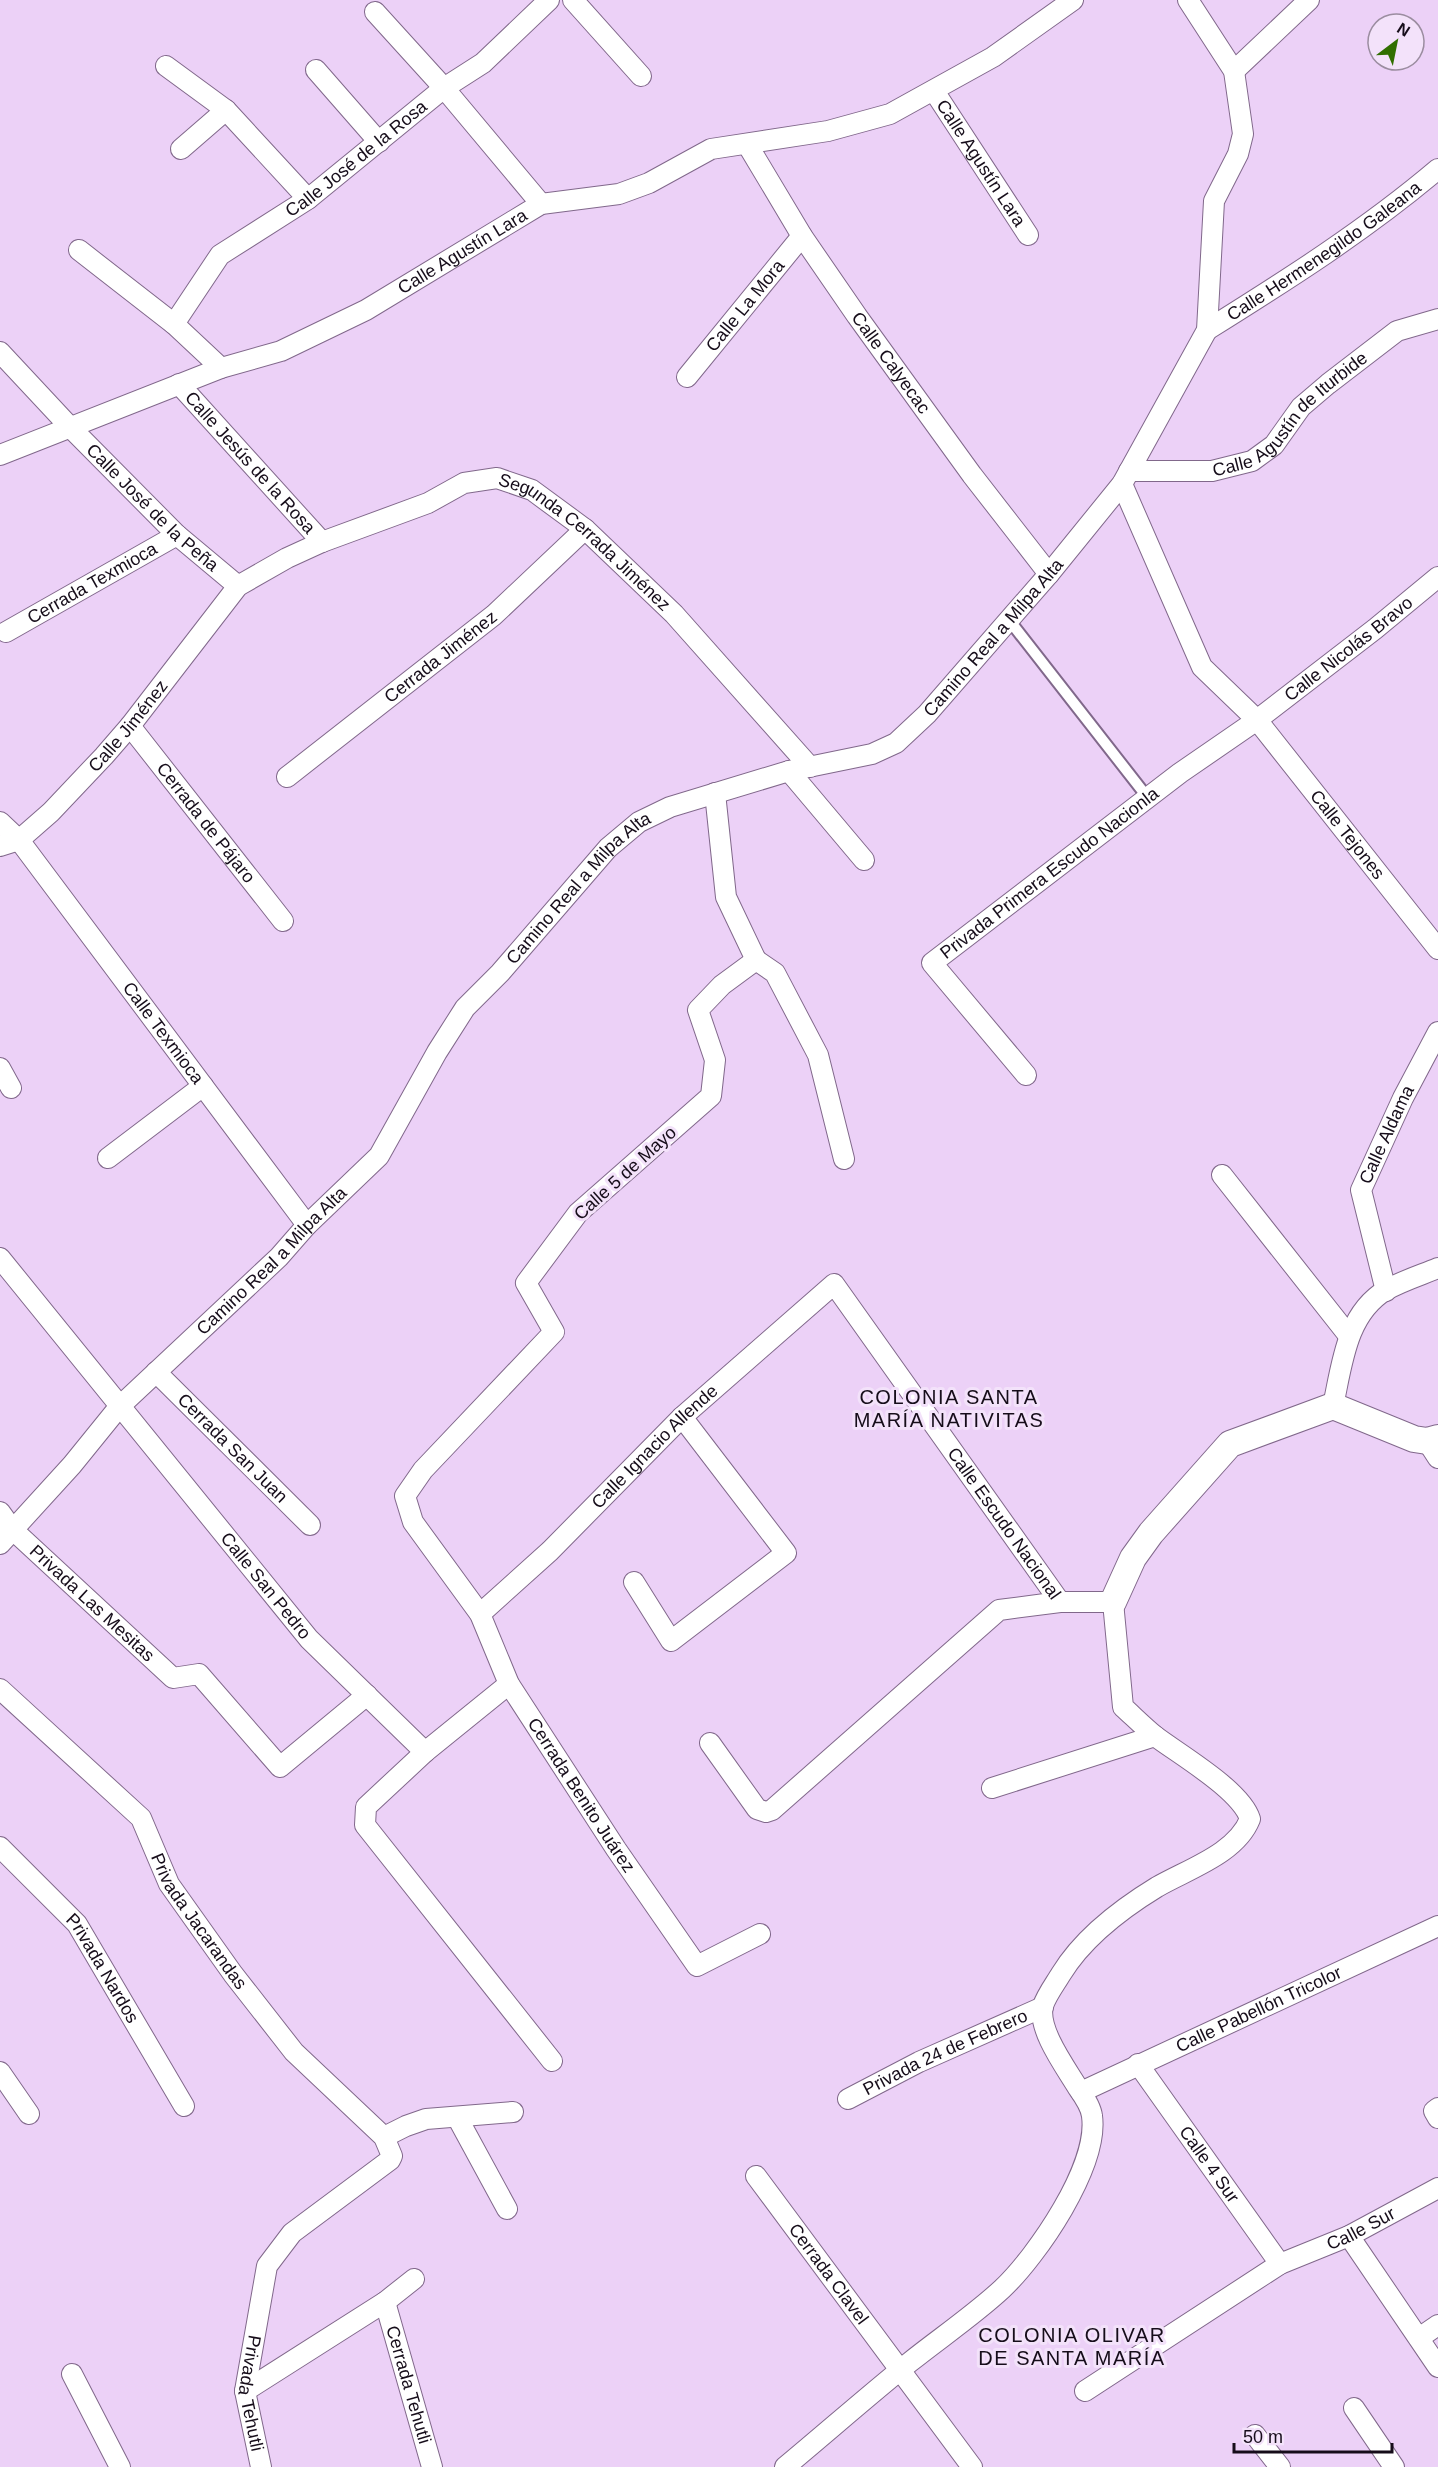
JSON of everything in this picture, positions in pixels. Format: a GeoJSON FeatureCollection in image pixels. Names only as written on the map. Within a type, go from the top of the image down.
{"type":"FeatureCollection","features":[{"type":"Feature","properties":{"kind":"street","name":"Calle José de la Rosa"},"geometry":{"type":"LineString","coordinates":[[174,324],[220,255],[308,199],[444,88],[483,63],[549,0]]}},
{"type":"Feature","properties":{"kind":"street"},"geometry":{"type":"LineString","coordinates":[[573,0],[640,76]]}},
{"type":"Feature","properties":{"kind":"street","name":"Calle Agustín Lara"},"geometry":{"type":"LineString","coordinates":[[0,454],[221,368],[281,351],[366,310],[541,204],[619,194],[649,183],[711,149],[828,130],[890,114],[993,57],[1073,0]]}},
{"type":"Feature","properties":{"kind":"street"},"geometry":{"type":"LineString","coordinates":[[1188,0],[1234,71],[1243,134],[1238,154],[1214,201],[1207,330]]}},
{"type":"Feature","properties":{"kind":"street"},"geometry":{"type":"LineString","coordinates":[[1234,71],[1309,0]]}},
{"type":"Feature","properties":{"kind":"street"},"geometry":{"type":"LineString","coordinates":[[375,12],[444,88],[541,204]]}},
{"type":"Feature","properties":{"kind":"street"},"geometry":{"type":"LineString","coordinates":[[166,66],[226,110],[308,199]]}},
{"type":"Feature","properties":{"kind":"street"},"geometry":{"type":"LineString","coordinates":[[316,69],[379,142]]}},
{"type":"Feature","properties":{"kind":"street","name":"Calle Agustín Lara"},"geometry":{"type":"LineString","coordinates":[[934,91],[1028,235]]}},
{"type":"Feature","properties":{"kind":"street"},"geometry":{"type":"LineString","coordinates":[[181,149],[226,110]]}},
{"type":"Feature","properties":{"kind":"street","name":"Calle Calyecac"},"geometry":{"type":"LineString","coordinates":[[747,144],[802,236],[856,316],[972,475],[1049,574]]}},
{"type":"Feature","properties":{"kind":"street","name":"Calle Hermenegildo Galeana"},"geometry":{"type":"LineString","coordinates":[[1207,330],[1325,255],[1405,197],[1438,169]]}},
{"type":"Feature","properties":{"kind":"street","name":"Calle La Mora"},"geometry":{"type":"LineString","coordinates":[[687,377],[802,236]]}},
{"type":"Feature","properties":{"kind":"street"},"geometry":{"type":"LineString","coordinates":[[79,249],[174,324],[221,368]]}},
{"type":"Feature","properties":{"kind":"street","name":"Calle Agustín de Iturbide"},"geometry":{"type":"LineString","coordinates":[[1125,478],[1212,471],[1252,461],[1274,445],[1301,407],[1397,331],[1438,319]]}},
{"type":"Feature","properties":{"kind":"street","name":"Camino Real a Milpa Alta"},"geometry":{"type":"LineString","coordinates":[[0,1544],[72,1465],[119,1407],[279,1257],[307,1226],[379,1156],[437,1052],[465,1008],[500,973],[608,848],[639,822],[670,807],[789,771],[872,754],[896,743],[927,714],[1049,574],[1125,478],[1207,330]]}},
{"type":"Feature","properties":{"kind":"street"},"geometry":{"type":"LineString","coordinates":[[0,352],[69,426]]}},
{"type":"Feature","properties":{"kind":"street","name":"Calle Jesús de la Rosa"},"geometry":{"type":"LineString","coordinates":[[179,384],[322,542]]}},
{"type":"Feature","properties":{"kind":"street","name":"Calle José de la Peña"},"geometry":{"type":"LineString","coordinates":[[69,426],[177,535],[238,586]]}},
{"type":"Feature","properties":{"kind":"street","name":"Segunda Cerrada Jiménez"},"geometry":{"type":"LineString","coordinates":[[238,586],[287,558],[322,542],[428,503],[464,483],[497,478],[532,490],[585,529],[674,614],[810,767]]}},
{"type":"Feature","properties":{"kind":"street","name":"Calle Tejones"},"geometry":{"type":"LineString","coordinates":[[1125,478],[1202,667],[1257,720],[1438,950]]}},
{"type":"Feature","properties":{"kind":"street","name":"Cerrada Jiménez"},"geometry":{"type":"LineString","coordinates":[[287,777],[494,615],[585,529]]}},
{"type":"Feature","properties":{"kind":"street","name":"Cerrada Texmioca"},"geometry":{"type":"LineString","coordinates":[[6,632],[177,535]]}},
{"type":"Feature","properties":{"kind":"street","name":"Calle Nicolás Bravo"},"geometry":{"type":"LineString","coordinates":[[1257,720],[1438,578]]}},
{"type":"Feature","properties":{"kind":"street","name":"Calle Jiménez"},"geometry":{"type":"LineString","coordinates":[[9,843],[51,812],[130,726],[238,586]]}},
{"type":"Feature","properties":{"kind":"street","name":"Privada Primera Escudo Nacionla"},"geometry":{"type":"LineString","coordinates":[[1026,1075],[932,963],[1180,773],[1257,720]]}},
{"type":"Feature","properties":{"kind":"street","name":"Cerrada de Pájaro"},"geometry":{"type":"LineString","coordinates":[[130,726],[283,921]]}},
{"type":"Feature","properties":{"kind":"street"},"geometry":{"type":"LineString","coordinates":[[789,771],[864,860]]}},
{"type":"Feature","properties":{"kind":"street"},"geometry":{"type":"LineString","coordinates":[[715,793],[726,897],[756,960],[775,973],[818,1055],[844,1159]]}},
{"type":"Feature","properties":{"kind":"street","name":"Calle Texmioca"},"geometry":{"type":"LineString","coordinates":[[0,822],[9,843],[203,1086],[307,1226]]}},
{"type":"Feature","properties":{"kind":"street","name":"Calle 5 de Mayo"},"geometry":{"type":"LineString","coordinates":[[480,1614],[413,1522],[405,1496],[423,1470],[554,1332],[526,1283],[578,1213],[711,1096],[715,1060],[698,1010],[722,985],[756,960]]}},
{"type":"Feature","properties":{"kind":"street","name":"Calle Aldama"},"geometry":{"type":"LineString","coordinates":[[1386,1291],[1361,1190],[1403,1098],[1438,1032]]}},
{"type":"Feature","properties":{"kind":"street"},"geometry":{"type":"LineString","coordinates":[[0,1068],[11,1088]]}},
{"type":"Feature","properties":{"kind":"street"},"geometry":{"type":"LineString","coordinates":[[108,1158],[203,1086]]}},
{"type":"Feature","properties":{"kind":"street"},"geometry":{"type":"LineString","coordinates":[[1222,1175],[1349,1336]]}},
{"type":"Feature","properties":{"kind":"street","name":"Calle San Pedro"},"geometry":{"type":"LineString","coordinates":[[0,1258],[309,1639],[425,1752]]}},
{"type":"Feature","properties":{"kind":"street"},"geometry":{"type":"LineString","coordinates":[[1333,1406],[1349,1336],[1366,1307],[1386,1291],[1438,1268]]}},
{"type":"Feature","properties":{"kind":"street","name":"Calle Ignacio Allende"},"geometry":{"type":"LineString","coordinates":[[480,1614],[550,1551],[682,1417],[834,1284]]}},
{"type":"Feature","properties":{"kind":"street","name":"Calle Escudo Nacional"},"geometry":{"type":"LineString","coordinates":[[834,1284],[1060,1602],[1113,1602]]}},
{"type":"Feature","properties":{"kind":"street","name":"Cerrada San Juan"},"geometry":{"type":"LineString","coordinates":[[156,1372],[310,1525]]}},
{"type":"Feature","properties":{"kind":"street"},"geometry":{"type":"LineString","coordinates":[[785,2467],[899,2371],[1003,2288],[1029,2257],[1060,2213],[1081,2172],[1090,2143],[1092,2115],[1081,2092],[1047,2039],[1043,2007],[1062,1973],[1082,1945],[1115,1917],[1156,1888],[1212,1857],[1238,1839],[1250,1819],[1246,1808],[1234,1796],[1155,1736],[1123,1707],[1113,1602],[1133,1558],[1151,1533],[1230,1444],[1333,1406],[1434,1446]]}},
{"type":"Feature","properties":{"kind":"street"},"geometry":{"type":"LineString","coordinates":[[634,1582],[671,1641],[786,1553],[682,1417]]}},
{"type":"Feature","properties":{"kind":"street","name":"Privada Las Mesitas"},"geometry":{"type":"LineString","coordinates":[[0,1512],[13,1530],[172,1678],[199,1674],[280,1767],[367,1695]]}},
{"type":"Feature","properties":{"kind":"street"},"geometry":{"type":"LineString","coordinates":[[710,1743],[757,1809],[766,1812],[772,1810],[999,1610],[1060,1602]]}},
{"type":"Feature","properties":{"kind":"street","name":"Cerrada Benito Juárez"},"geometry":{"type":"LineString","coordinates":[[480,1614],[509,1684],[616,1849],[697,1966],[760,1934]]}},
{"type":"Feature","properties":{"kind":"street"},"geometry":{"type":"LineString","coordinates":[[509,1684],[425,1752],[366,1807],[364,1825],[552,2061]]}},
{"type":"Feature","properties":{"kind":"street","name":"Privada Jacarandas"},"geometry":{"type":"LineString","coordinates":[[0,1689],[141,1818],[169,1884],[233,1974],[294,2052],[384,2137]]}},
{"type":"Feature","properties":{"kind":"street"},"geometry":{"type":"LineString","coordinates":[[992,1788],[1155,1736]]}},
{"type":"Feature","properties":{"kind":"street","name":"Privada Nardos"},"geometry":{"type":"LineString","coordinates":[[0,1847],[77,1924],[184,2106]]}},
{"type":"Feature","properties":{"kind":"street","name":"Calle Pabellón Tricolor"},"geometry":{"type":"LineString","coordinates":[[1081,2092],[1438,1926]]}},
{"type":"Feature","properties":{"kind":"street","name":"Privada 24 de Febrero"},"geometry":{"type":"LineString","coordinates":[[848,2099],[919,2062],[1043,2007]]}},
{"type":"Feature","properties":{"kind":"street","name":"Calle 4 Sur"},"geometry":{"type":"LineString","coordinates":[[1138,2064],[1280,2264]]}},
{"type":"Feature","properties":{"kind":"street"},"geometry":{"type":"LineString","coordinates":[[0,2072],[29,2114]]}},
{"type":"Feature","properties":{"kind":"street"},"geometry":{"type":"LineString","coordinates":[[1438,2108],[1434,2111],[1438,2118]]}},
{"type":"Feature","properties":{"kind":"street"},"geometry":{"type":"LineString","coordinates":[[384,2137],[426,2119],[513,2112]]}},
{"type":"Feature","properties":{"kind":"street"},"geometry":{"type":"LineString","coordinates":[[457,2117],[507,2209]]}},
{"type":"Feature","properties":{"kind":"street","name":"Privada Tehutli"},"geometry":{"type":"LineString","coordinates":[[261,2467],[245,2391],[267,2266],[292,2233],[390,2160],[392,2151],[384,2137]]}},
{"type":"Feature","properties":{"kind":"street","name":"Cerrada Clavel"},"geometry":{"type":"LineString","coordinates":[[756,2176],[972,2467]]}},
{"type":"Feature","properties":{"kind":"street","name":"Calle Sur"},"geometry":{"type":"LineString","coordinates":[[1085,2391],[1280,2264],[1349,2236],[1438,2188]]}},
{"type":"Feature","properties":{"kind":"street"},"geometry":{"type":"LineString","coordinates":[[1349,2236],[1438,2367]]}},
{"type":"Feature","properties":{"kind":"street"},"geometry":{"type":"LineString","coordinates":[[245,2391],[385,2302],[414,2279]]}},
{"type":"Feature","properties":{"kind":"street","name":"Cerrada Tehutli"},"geometry":{"type":"LineString","coordinates":[[385,2302],[432,2467]]}},
{"type":"Feature","properties":{"kind":"street"},"geometry":{"type":"LineString","coordinates":[[1419,2338],[1438,2325]]}},
{"type":"Feature","properties":{"kind":"street"},"geometry":{"type":"LineString","coordinates":[[72,2374],[120,2467]]}},
{"type":"Feature","properties":{"kind":"street"},"geometry":{"type":"LineString","coordinates":[[1354,2408],[1394,2467]]}},
{"type":"Feature","properties":{"kind":"street"},"geometry":{"type":"LineString","coordinates":[[1255,2435],[1280,2467]]}},
{"type":"Feature","properties":{"kind":"lane"},"geometry":{"type":"LineString","coordinates":[[1009,620],[1148,798]]}},
{"type":"Feature","properties":{"kind":"district","name":"COLONIA SANTA MARÍA NATIVITAS"},"geometry":{"type":"Point","coordinates":[949,1408]}},
{"type":"Feature","properties":{"kind":"district","name":"COLONIA OLIVAR DE SANTA MARÍA"},"geometry":{"type":"Point","coordinates":[1072,2346]}}]}
